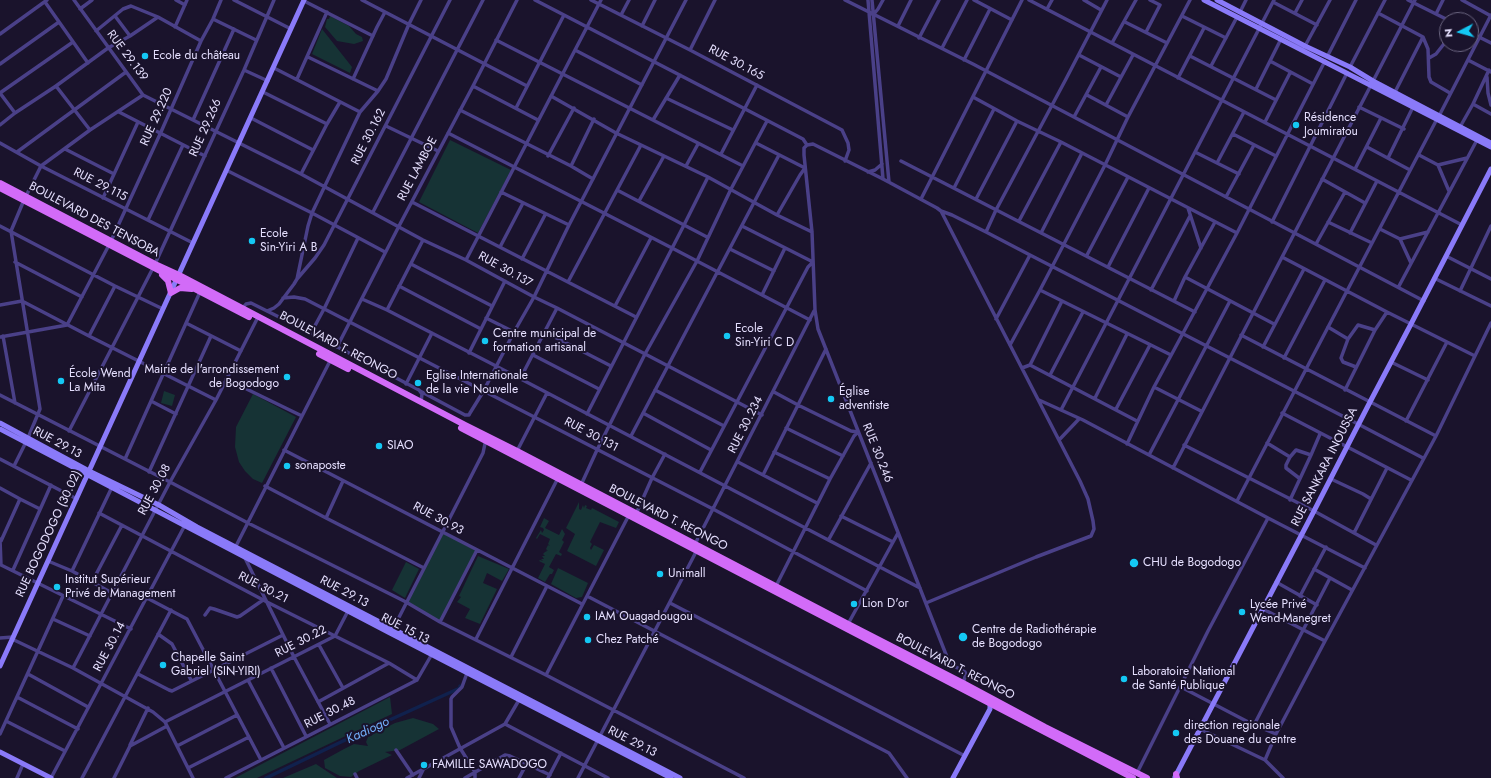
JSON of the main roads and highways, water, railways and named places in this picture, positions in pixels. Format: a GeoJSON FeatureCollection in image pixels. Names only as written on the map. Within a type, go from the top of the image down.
{"type":"FeatureCollection","features":[{"type":"Feature","properties":{"kind":"main road","name":"RUE BOGODOGO (30.02)"},"geometry":{"type":"LineString","coordinates":[[0,665],[304,0]]}},
{"type":"Feature","properties":{"kind":"main road"},"geometry":{"type":"LineString","coordinates":[[1204,0],[1238,14],[1305,46],[1347,73],[1395,92],[1491,147]]}},
{"type":"Feature","properties":{"kind":"main road"},"geometry":{"type":"LineString","coordinates":[[1217,0],[1238,14]]}},
{"type":"Feature","properties":{"kind":"main road"},"geometry":{"type":"LineString","coordinates":[[1260,25],[1281,39],[1326,59],[1350,67],[1372,83],[1413,107],[1460,127],[1491,143]]}},
{"type":"Feature","properties":{"kind":"main road","name":"RUE SANKARA INOUSSA"},"geometry":{"type":"LineString","coordinates":[[1176,777],[1276,582],[1314,512],[1358,424],[1424,301],[1434,278],[1489,176],[1491,169]]}},
{"type":"Feature","properties":{"kind":"main road","name":"BOULEVARD DES TENSOBA"},"geometry":{"type":"LineString","coordinates":[[0,183],[25,198],[156,268],[178,278]]}},
{"type":"Feature","properties":{"kind":"main road","name":"BOULEVARD DES TENSOBA"},"geometry":{"type":"LineString","coordinates":[[0,188],[25,198]]}},
{"type":"Feature","properties":{"kind":"main road"},"geometry":{"type":"LineString","coordinates":[[156,268],[168,281],[171,293],[180,288],[198,291]]}},
{"type":"Feature","properties":{"kind":"main road","name":"BOULEVARD T. REONGO"},"geometry":{"type":"LineString","coordinates":[[178,278],[198,291],[257,319],[421,402],[558,478],[629,515],[696,547]]}},
{"type":"Feature","properties":{"kind":"main road","name":"BOULEVARD T. REONGO"},"geometry":{"type":"LineString","coordinates":[[178,278],[242,309],[257,319]]}},
{"type":"Feature","properties":{"kind":"main road","name":"BOULEVARD T. REONGO"},"geometry":{"type":"LineString","coordinates":[[332,358],[364,376],[486,438],[516,451],[581,485],[993,704],[1045,727],[1135,776],[1148,778]]}},
{"type":"Feature","properties":{"kind":"main road","name":"RUE 29.13"},"geometry":{"type":"LineString","coordinates":[[0,423],[27,441]]}},
{"type":"Feature","properties":{"kind":"main road","name":"RUE 29.13"},"geometry":{"type":"LineString","coordinates":[[0,429],[27,441],[157,507],[234,549],[599,739],[680,778]]}},
{"type":"Feature","properties":{"kind":"main road","name":"RUE 15.13"},"geometry":{"type":"LineString","coordinates":[[88,473],[112,487],[157,507],[186,526],[234,549],[348,611],[392,631],[467,673],[599,739],[671,778]]}},
{"type":"Feature","properties":{"kind":"main road","name":"BOULEVARD T. REONGO"},"geometry":{"type":"LineString","coordinates":[[775,588],[963,683],[993,704]]}},
{"type":"Feature","properties":{"kind":"main road"},"geometry":{"type":"LineString","coordinates":[[953,778],[993,704]]}},
{"type":"Feature","properties":{"kind":"main road"},"geometry":{"type":"LineString","coordinates":[[0,752],[51,778]]}},
{"type":"Feature","properties":{"kind":"waterway","name":"Kadiogo"},"geometry":{"type":"LineString","coordinates":[[266,778],[460,688],[460,686]]}},
{"type":"Feature","properties":{"kind":"place","name":"Ecole du château"},"geometry":{"type":"Point","coordinates":[145,56]}},
{"type":"Feature","properties":{"kind":"place","name":"Résidence Joumiratou"},"geometry":{"type":"Point","coordinates":[1296,125]}},
{"type":"Feature","properties":{"kind":"place","name":"Ecole Sin-Yiri A B"},"geometry":{"type":"Point","coordinates":[252,241]}},
{"type":"Feature","properties":{"kind":"place","name":"Ecole Sin-Yiri C D"},"geometry":{"type":"Point","coordinates":[727,336]}},
{"type":"Feature","properties":{"kind":"place","name":"Centre municipal de formation artisanal"},"geometry":{"type":"Point","coordinates":[485,341]}},
{"type":"Feature","properties":{"kind":"place","name":"Mairie de l'arrondissement de Bogodogo"},"geometry":{"type":"Point","coordinates":[287,377]}},
{"type":"Feature","properties":{"kind":"place","name":"École Wend La Mita"},"geometry":{"type":"Point","coordinates":[61,381]}},
{"type":"Feature","properties":{"kind":"place","name":"Eglise Internationale de la vie Nouvelle"},"geometry":{"type":"Point","coordinates":[418,383]}},
{"type":"Feature","properties":{"kind":"place","name":"Église adventiste"},"geometry":{"type":"Point","coordinates":[831,399]}},
{"type":"Feature","properties":{"kind":"place","name":"SIAO"},"geometry":{"type":"Point","coordinates":[379,446]}},
{"type":"Feature","properties":{"kind":"place","name":"sonaposte"},"geometry":{"type":"Point","coordinates":[287,466]}},
{"type":"Feature","properties":{"kind":"place","name":"CHU de Bogodogo"},"geometry":{"type":"Point","coordinates":[1134,563]}},
{"type":"Feature","properties":{"kind":"place","name":"Unimall"},"geometry":{"type":"Point","coordinates":[660,574]}},
{"type":"Feature","properties":{"kind":"place","name":"Institut Supérieur Privé de Management"},"geometry":{"type":"Point","coordinates":[57,587]}},
{"type":"Feature","properties":{"kind":"place","name":"Lion D'or"},"geometry":{"type":"Point","coordinates":[854,604]}},
{"type":"Feature","properties":{"kind":"place","name":"Lycée Privé Wend-Manegret"},"geometry":{"type":"Point","coordinates":[1242,612]}},
{"type":"Feature","properties":{"kind":"place","name":"IAM Ouagadougou"},"geometry":{"type":"Point","coordinates":[587,617]}},
{"type":"Feature","properties":{"kind":"place","name":"Centre de Radiothérapie de Bogodogo"},"geometry":{"type":"Point","coordinates":[963,637]}},
{"type":"Feature","properties":{"kind":"place","name":"Chez Patché"},"geometry":{"type":"Point","coordinates":[588,640]}},
{"type":"Feature","properties":{"kind":"place","name":"Chapelle Saint Gabriel (SIN-YIRI)"},"geometry":{"type":"Point","coordinates":[163,665]}},
{"type":"Feature","properties":{"kind":"place","name":"Laboratoire National de Santé Publique"},"geometry":{"type":"Point","coordinates":[1124,679]}},
{"type":"Feature","properties":{"kind":"place","name":"direction regionale des Douane du centre"},"geometry":{"type":"Point","coordinates":[1176,733]}},
{"type":"Feature","properties":{"kind":"place","name":"FAMILLE SAWADOGO"},"geometry":{"type":"Point","coordinates":[424,765]}}]}
